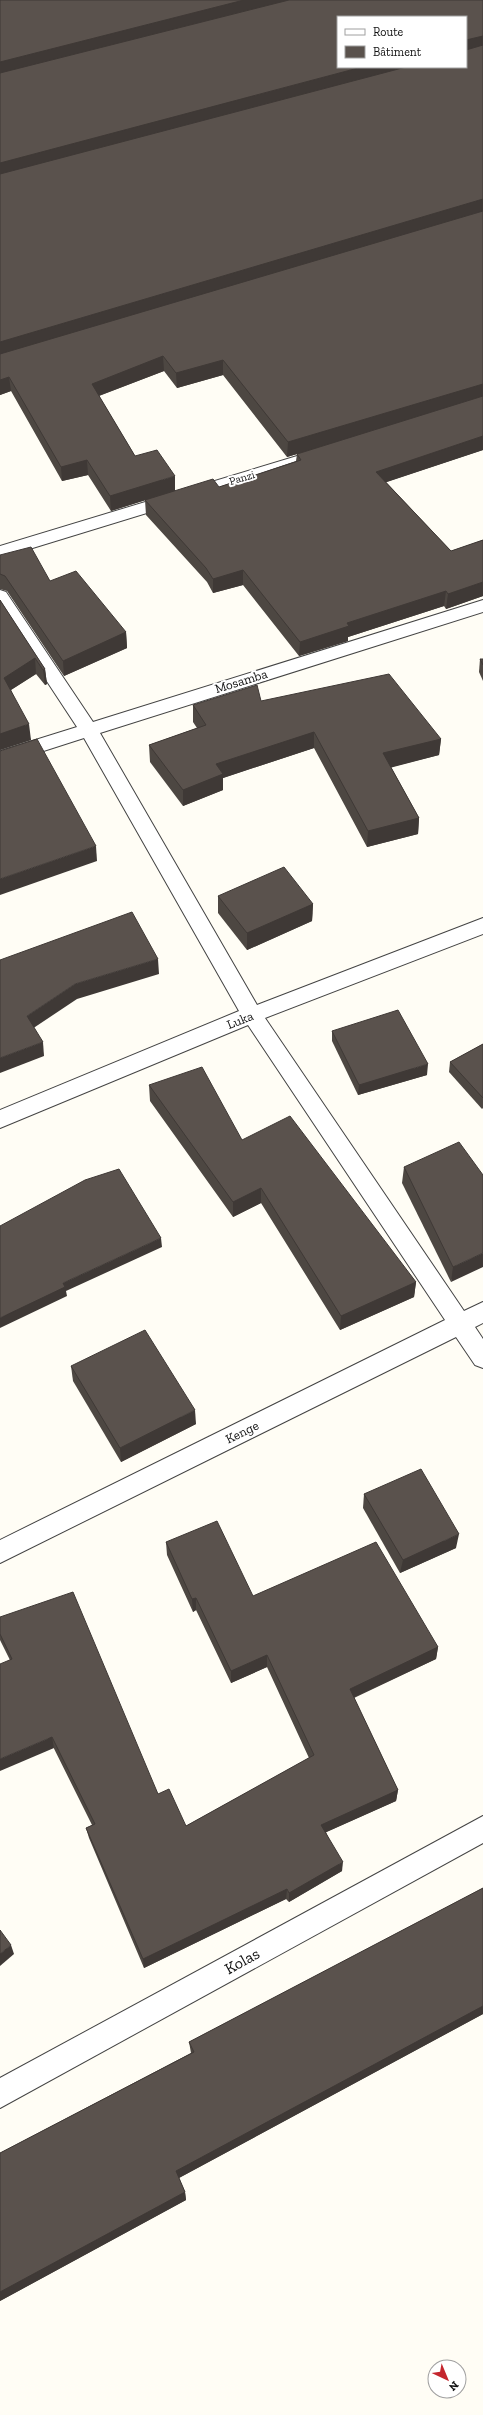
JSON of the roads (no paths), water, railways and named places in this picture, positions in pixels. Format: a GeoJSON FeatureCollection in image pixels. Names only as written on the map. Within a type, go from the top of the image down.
{"type":"FeatureCollection","features":[{"type":"Feature","properties":{"kind":"street","name":"Panzi"},"geometry":{"type":"LineString","coordinates":[[0,552],[332,450]]}},
{"type":"Feature","properties":{"kind":"street"},"geometry":{"type":"LineString","coordinates":[[0,596],[88,729],[252,1015],[483,1358]]}},
{"type":"Feature","properties":{"kind":"street","name":"Mosamba"},"geometry":{"type":"LineString","coordinates":[[0,758],[88,729],[483,606]]}},
{"type":"Feature","properties":{"kind":"street","name":"Luka"},"geometry":{"type":"LineString","coordinates":[[0,1119],[252,1015],[483,926]]}},
{"type":"Feature","properties":{"kind":"street","name":"Kenge"},"geometry":{"type":"LineString","coordinates":[[0,1552],[483,1312]]}},
{"type":"Feature","properties":{"kind":"street","name":"Kolas"},"geometry":{"type":"LineString","coordinates":[[0,2094],[483,1829]]}}]}
